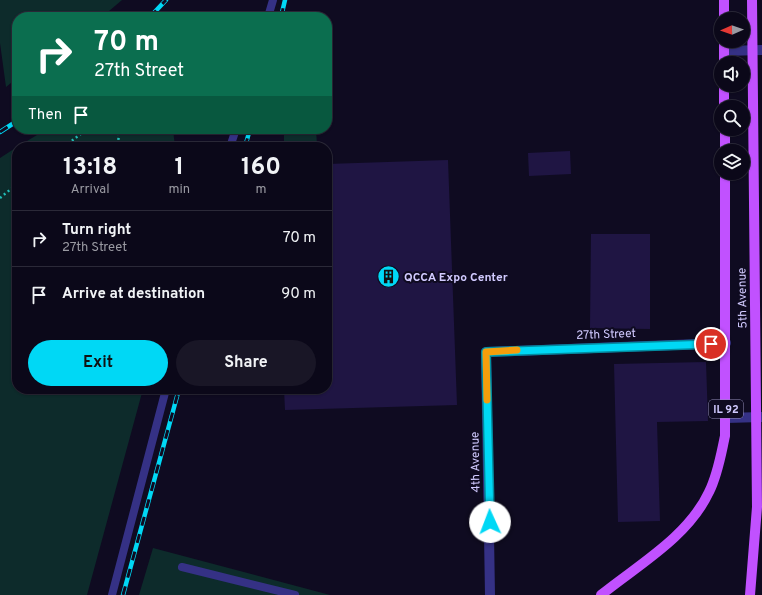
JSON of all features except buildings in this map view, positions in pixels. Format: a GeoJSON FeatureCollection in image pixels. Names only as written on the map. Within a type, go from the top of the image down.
{"type":"FeatureCollection","features":[{"type":"Feature","properties":{"kind":"main road"},"geometry":{"type":"LineString","coordinates":[[724,0],[724,12]]}},
{"type":"Feature","properties":{"kind":"main road","name":"5th Avenue"},"geometry":{"type":"LineString","coordinates":[[750,595],[757,507],[760,418],[757,51],[752,0]]}},
{"type":"Feature","properties":{"kind":"main road"},"geometry":{"type":"LineString","coordinates":[[724,48],[724,56]]}},
{"type":"Feature","properties":{"kind":"main road","name":"5th Avenue"},"geometry":{"type":"LineString","coordinates":[[601,595],[671,539],[691,519],[709,492],[719,466],[725,436],[726,418],[725,180]]}},
{"type":"Feature","properties":{"kind":"street"},"geometry":{"type":"LineString","coordinates":[[724,52],[757,51]]}},
{"type":"Feature","properties":{"kind":"street","name":"27th Street"},"geometry":{"type":"LineString","coordinates":[[486,352],[726,343]]}},
{"type":"Feature","properties":{"kind":"street","name":"4th Avenue"},"geometry":{"type":"LineString","coordinates":[[486,352],[490,595]]}},
{"type":"Feature","properties":{"kind":"street"},"geometry":{"type":"LineString","coordinates":[[726,418],[760,418]]}},
{"type":"Feature","properties":{"kind":"lane"},"geometry":{"type":"LineString","coordinates":[[269,12],[273,0]]}},
{"type":"Feature","properties":{"kind":"lane"},"geometry":{"type":"LineString","coordinates":[[112,595],[165,394]]}},
{"type":"Feature","properties":{"kind":"lane"},"geometry":{"type":"LineString","coordinates":[[182,567],[296,595]]}},
{"type":"Feature","properties":{"kind":"path"},"geometry":{"type":"LineString","coordinates":[[71,142],[82,134]]}},
{"type":"Feature","properties":{"kind":"path"},"geometry":{"type":"LineString","coordinates":[[0,198],[12,188]]}},
{"type":"Feature","properties":{"kind":"green space"},"geometry":{"type":"Polygon","coordinates":[[[0,0],[122,0],[108,12],[12,12],[12,82],[6,87],[0,43],[0,0]]]}},
{"type":"Feature","properties":{"kind":"green space"},"geometry":{"type":"Polygon","coordinates":[[[39,134],[174,134],[174,142],[25,142],[39,134]]]}},
{"type":"Feature","properties":{"kind":"green space"},"geometry":{"type":"Polygon","coordinates":[[[284,134],[316,134],[317,142],[284,142],[284,134]]]}},
{"type":"Feature","properties":{"kind":"green space"},"geometry":{"type":"Polygon","coordinates":[[[12,150],[12,394],[142,394],[87,595],[0,595],[0,158],[12,150]]]}},
{"type":"Feature","properties":{"kind":"green space"},"geometry":{"type":"Polygon","coordinates":[[[153,548],[330,595],[139,595],[153,548]]]}},
{"type":"Feature","properties":{"kind":"railway"},"geometry":{"type":"LineString","coordinates":[[155,12],[166,0]]}},
{"type":"Feature","properties":{"kind":"railway"},"geometry":{"type":"LineString","coordinates":[[282,12],[285,0]]}},
{"type":"Feature","properties":{"kind":"railway"},"geometry":{"type":"LineString","coordinates":[[0,132],[12,124]]}},
{"type":"Feature","properties":{"kind":"railway"},"geometry":{"type":"LineString","coordinates":[[246,142],[249,134]]}},
{"type":"Feature","properties":{"kind":"railway"},"geometry":{"type":"LineString","coordinates":[[123,595],[178,394]]}},
{"type":"Feature","properties":{"kind":"slow traffic"},"geometry":{"type":"LineString","coordinates":[[487,400],[486,352],[517,350]]}},
{"type":"Feature","properties":{"kind":"place","name":"QCCA Expo Center"},"geometry":{"type":"Point","coordinates":[389,277]}},
{"type":"Feature","properties":{"kind":"route"},"geometry":{"type":"LineString","coordinates":[[490,522],[486,352],[711,344]]}}]}
